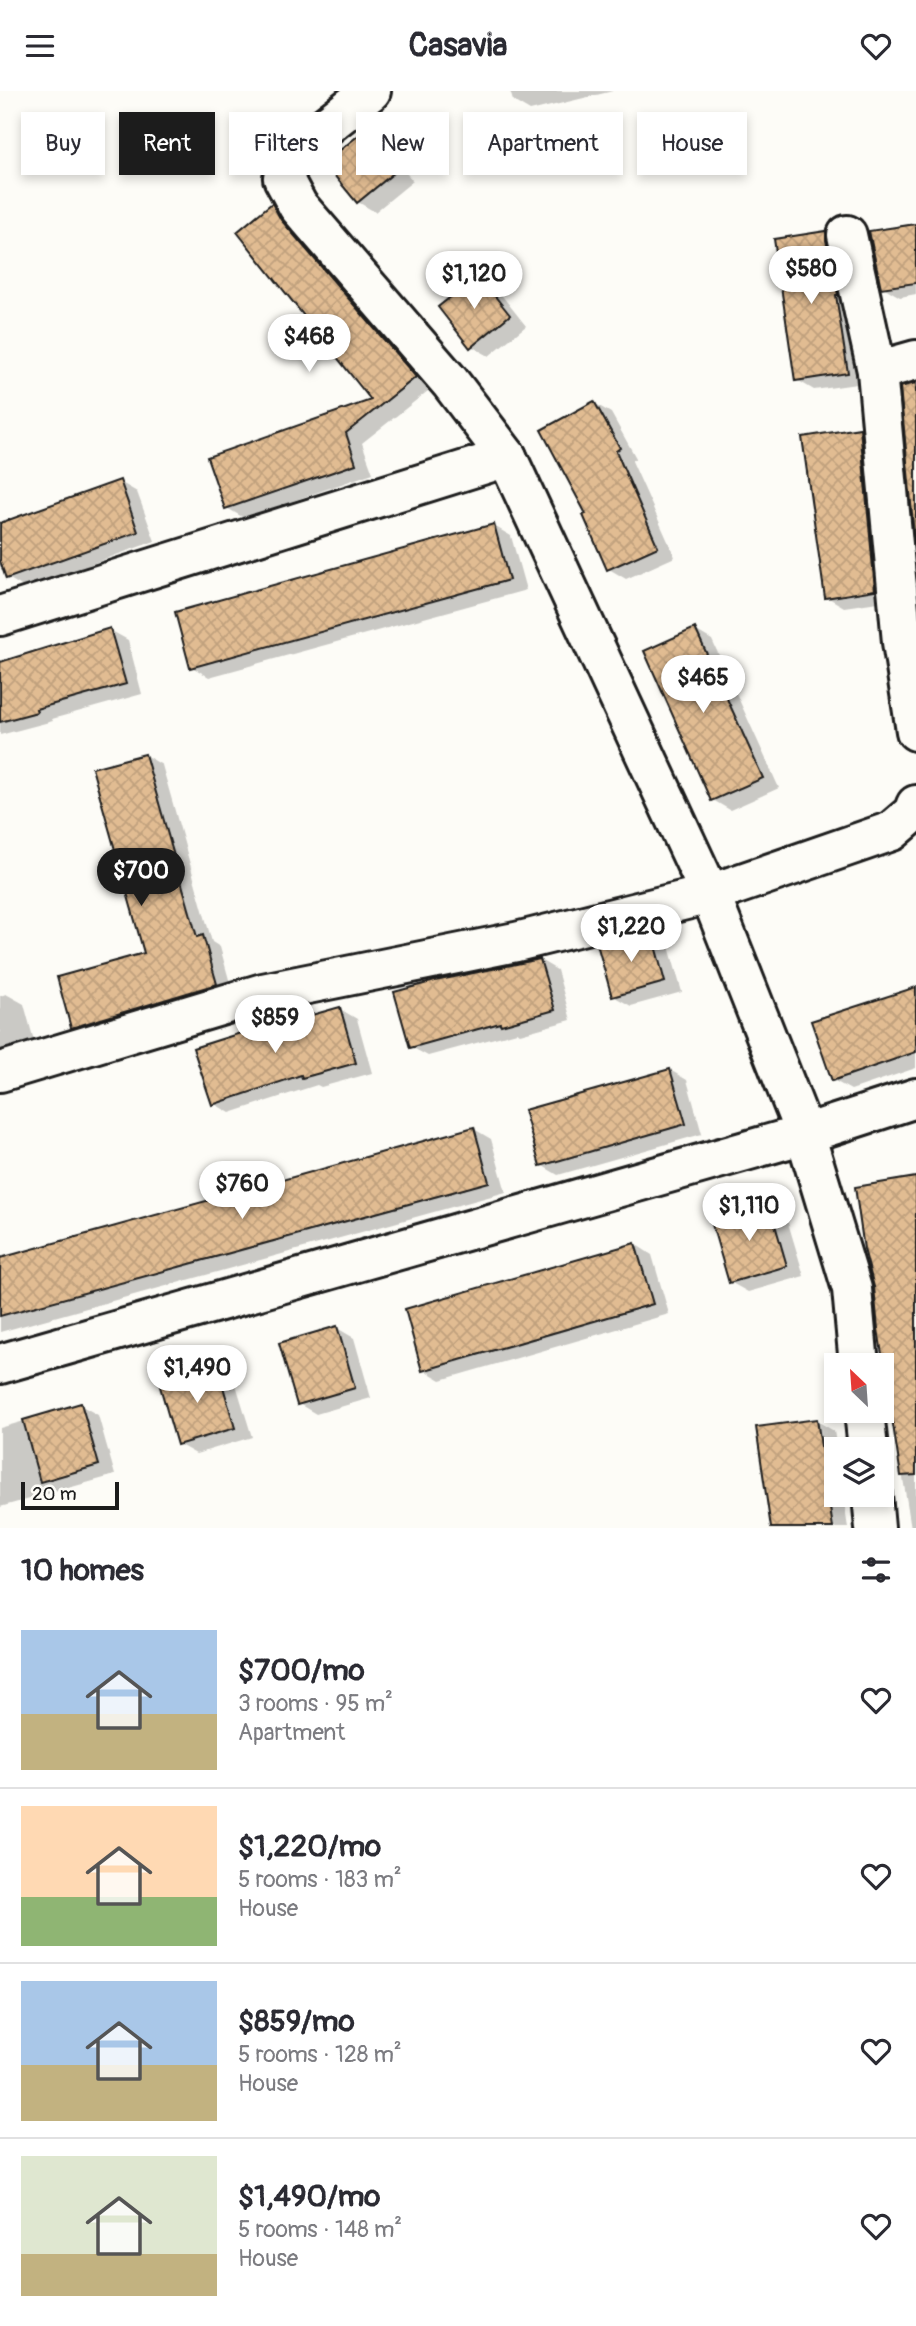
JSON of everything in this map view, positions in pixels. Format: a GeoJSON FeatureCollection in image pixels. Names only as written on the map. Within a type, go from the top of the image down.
{"type":"FeatureCollection","features":[{"type":"Feature","properties":{"kind":"street"},"geometry":{"type":"LineString","coordinates":[[371,91],[298,148],[284,178],[298,206],[450,381],[506,457],[710,894],[805,1134],[852,1289],[858,1353]]}},
{"type":"Feature","properties":{"kind":"street"},"geometry":{"type":"LineString","coordinates":[[847,235],[877,370],[909,641],[916,731]]}},
{"type":"Feature","properties":{"kind":"street"},"geometry":{"type":"LineString","coordinates":[[877,370],[916,361]]}},
{"type":"Feature","properties":{"kind":"street"},"geometry":{"type":"LineString","coordinates":[[0,616],[506,457]]}},
{"type":"Feature","properties":{"kind":"street"},"geometry":{"type":"LineString","coordinates":[[0,1072],[263,993],[516,942],[710,894],[892,831],[913,813],[916,805]]}},
{"type":"Feature","properties":{"kind":"street"},"geometry":{"type":"LineString","coordinates":[[0,1364],[805,1134],[916,1098]]}},
{"type":"Feature","properties":{"kind":"street"},"geometry":{"type":"LineString","coordinates":[[873,1507],[875,1528]]}},
{"type":"Feature","properties":{"kind":"building"},"geometry":{"type":"Polygon","coordinates":[[[356,137],[356,175],[391,175],[357,203],[334,175],[342,175],[342,149],[356,137]]]}},
{"type":"Feature","properties":{"kind":"building"},"geometry":{"type":"Polygon","coordinates":[[[272,203],[281,220],[416,377],[346,433],[356,464],[225,509],[207,457],[371,400],[237,232],[272,203]]]}},
{"type":"Feature","properties":{"kind":"building"},"geometry":{"type":"Polygon","coordinates":[[[916,224],[916,283],[881,288],[869,231],[916,224]]]}},
{"type":"Feature","properties":{"kind":"building"},"geometry":{"type":"Polygon","coordinates":[[[826,231],[848,373],[795,381],[774,239],[826,231]]]}},
{"type":"Feature","properties":{"kind":"building"},"geometry":{"type":"Polygon","coordinates":[[[478,275],[510,315],[470,348],[438,307],[478,275]]]}},
{"type":"Feature","properties":{"kind":"building"},"geometry":{"type":"Polygon","coordinates":[[[916,383],[916,556],[900,387],[916,383]]]}},
{"type":"Feature","properties":{"kind":"building"},"geometry":{"type":"Polygon","coordinates":[[[594,401],[620,448],[616,451],[658,547],[607,570],[583,515],[586,514],[541,430],[594,401]]]}},
{"type":"Feature","properties":{"kind":"building"},"geometry":{"type":"Polygon","coordinates":[[[860,428],[875,590],[825,598],[802,437],[860,428]]]}},
{"type":"Feature","properties":{"kind":"building"},"geometry":{"type":"Polygon","coordinates":[[[120,480],[138,532],[6,579],[0,561],[0,523],[120,480]]]}},
{"type":"Feature","properties":{"kind":"building"},"geometry":{"type":"Polygon","coordinates":[[[494,524],[509,580],[190,668],[175,612],[494,524]]]}},
{"type":"Feature","properties":{"kind":"building"},"geometry":{"type":"Polygon","coordinates":[[[110,628],[126,684],[0,722],[0,662],[110,628]]]}},
{"type":"Feature","properties":{"kind":"building"},"geometry":{"type":"Polygon","coordinates":[[[695,628],[763,778],[711,801],[644,651],[695,628]]]}},
{"type":"Feature","properties":{"kind":"building"},"geometry":{"type":"Polygon","coordinates":[[[145,754],[197,937],[203,935],[217,984],[71,1028],[57,977],[144,953],[92,768],[145,754]]]}},
{"type":"Feature","properties":{"kind":"building"},"geometry":{"type":"Polygon","coordinates":[[[651,931],[665,982],[612,997],[597,944],[651,931]]]}},
{"type":"Feature","properties":{"kind":"building"},"geometry":{"type":"Polygon","coordinates":[[[540,959],[555,1010],[410,1048],[394,992],[540,959]]]}},
{"type":"Feature","properties":{"kind":"building"},"geometry":{"type":"Polygon","coordinates":[[[916,987],[916,1052],[832,1081],[811,1021],[916,987]]]}},
{"type":"Feature","properties":{"kind":"building"},"geometry":{"type":"Polygon","coordinates":[[[340,1007],[356,1063],[302,1078],[301,1075],[212,1105],[193,1048],[340,1007]]]}},
{"type":"Feature","properties":{"kind":"building"},"geometry":{"type":"Polygon","coordinates":[[[670,1069],[686,1124],[540,1166],[524,1110],[670,1069]]]}},
{"type":"Feature","properties":{"kind":"building"},"geometry":{"type":"Polygon","coordinates":[[[474,1127],[489,1182],[0,1316],[0,1258],[474,1127]]]}},
{"type":"Feature","properties":{"kind":"building"},"geometry":{"type":"Polygon","coordinates":[[[916,1177],[916,1475],[901,1476],[893,1423],[894,1353],[882,1353],[874,1287],[864,1249],[855,1187],[916,1177]]]}},
{"type":"Feature","properties":{"kind":"building"},"geometry":{"type":"Polygon","coordinates":[[[769,1204],[787,1266],[729,1283],[711,1221],[769,1204]]]}},
{"type":"Feature","properties":{"kind":"building"},"geometry":{"type":"Polygon","coordinates":[[[635,1243],[653,1304],[422,1371],[405,1309],[635,1243]]]}},
{"type":"Feature","properties":{"kind":"building"},"geometry":{"type":"Polygon","coordinates":[[[337,1326],[355,1388],[297,1405],[279,1343],[337,1326]]]}},
{"type":"Feature","properties":{"kind":"building"},"geometry":{"type":"Polygon","coordinates":[[[217,1366],[235,1428],[177,1445],[159,1383],[217,1366]]]}},
{"type":"Feature","properties":{"kind":"building"},"geometry":{"type":"Polygon","coordinates":[[[81,1403],[99,1465],[40,1482],[23,1420],[81,1403]]]}},
{"type":"Feature","properties":{"kind":"building"},"geometry":{"type":"Polygon","coordinates":[[[817,1419],[824,1467],[824,1507],[830,1507],[833,1528],[771,1528],[756,1427],[817,1419]]]}}]}
